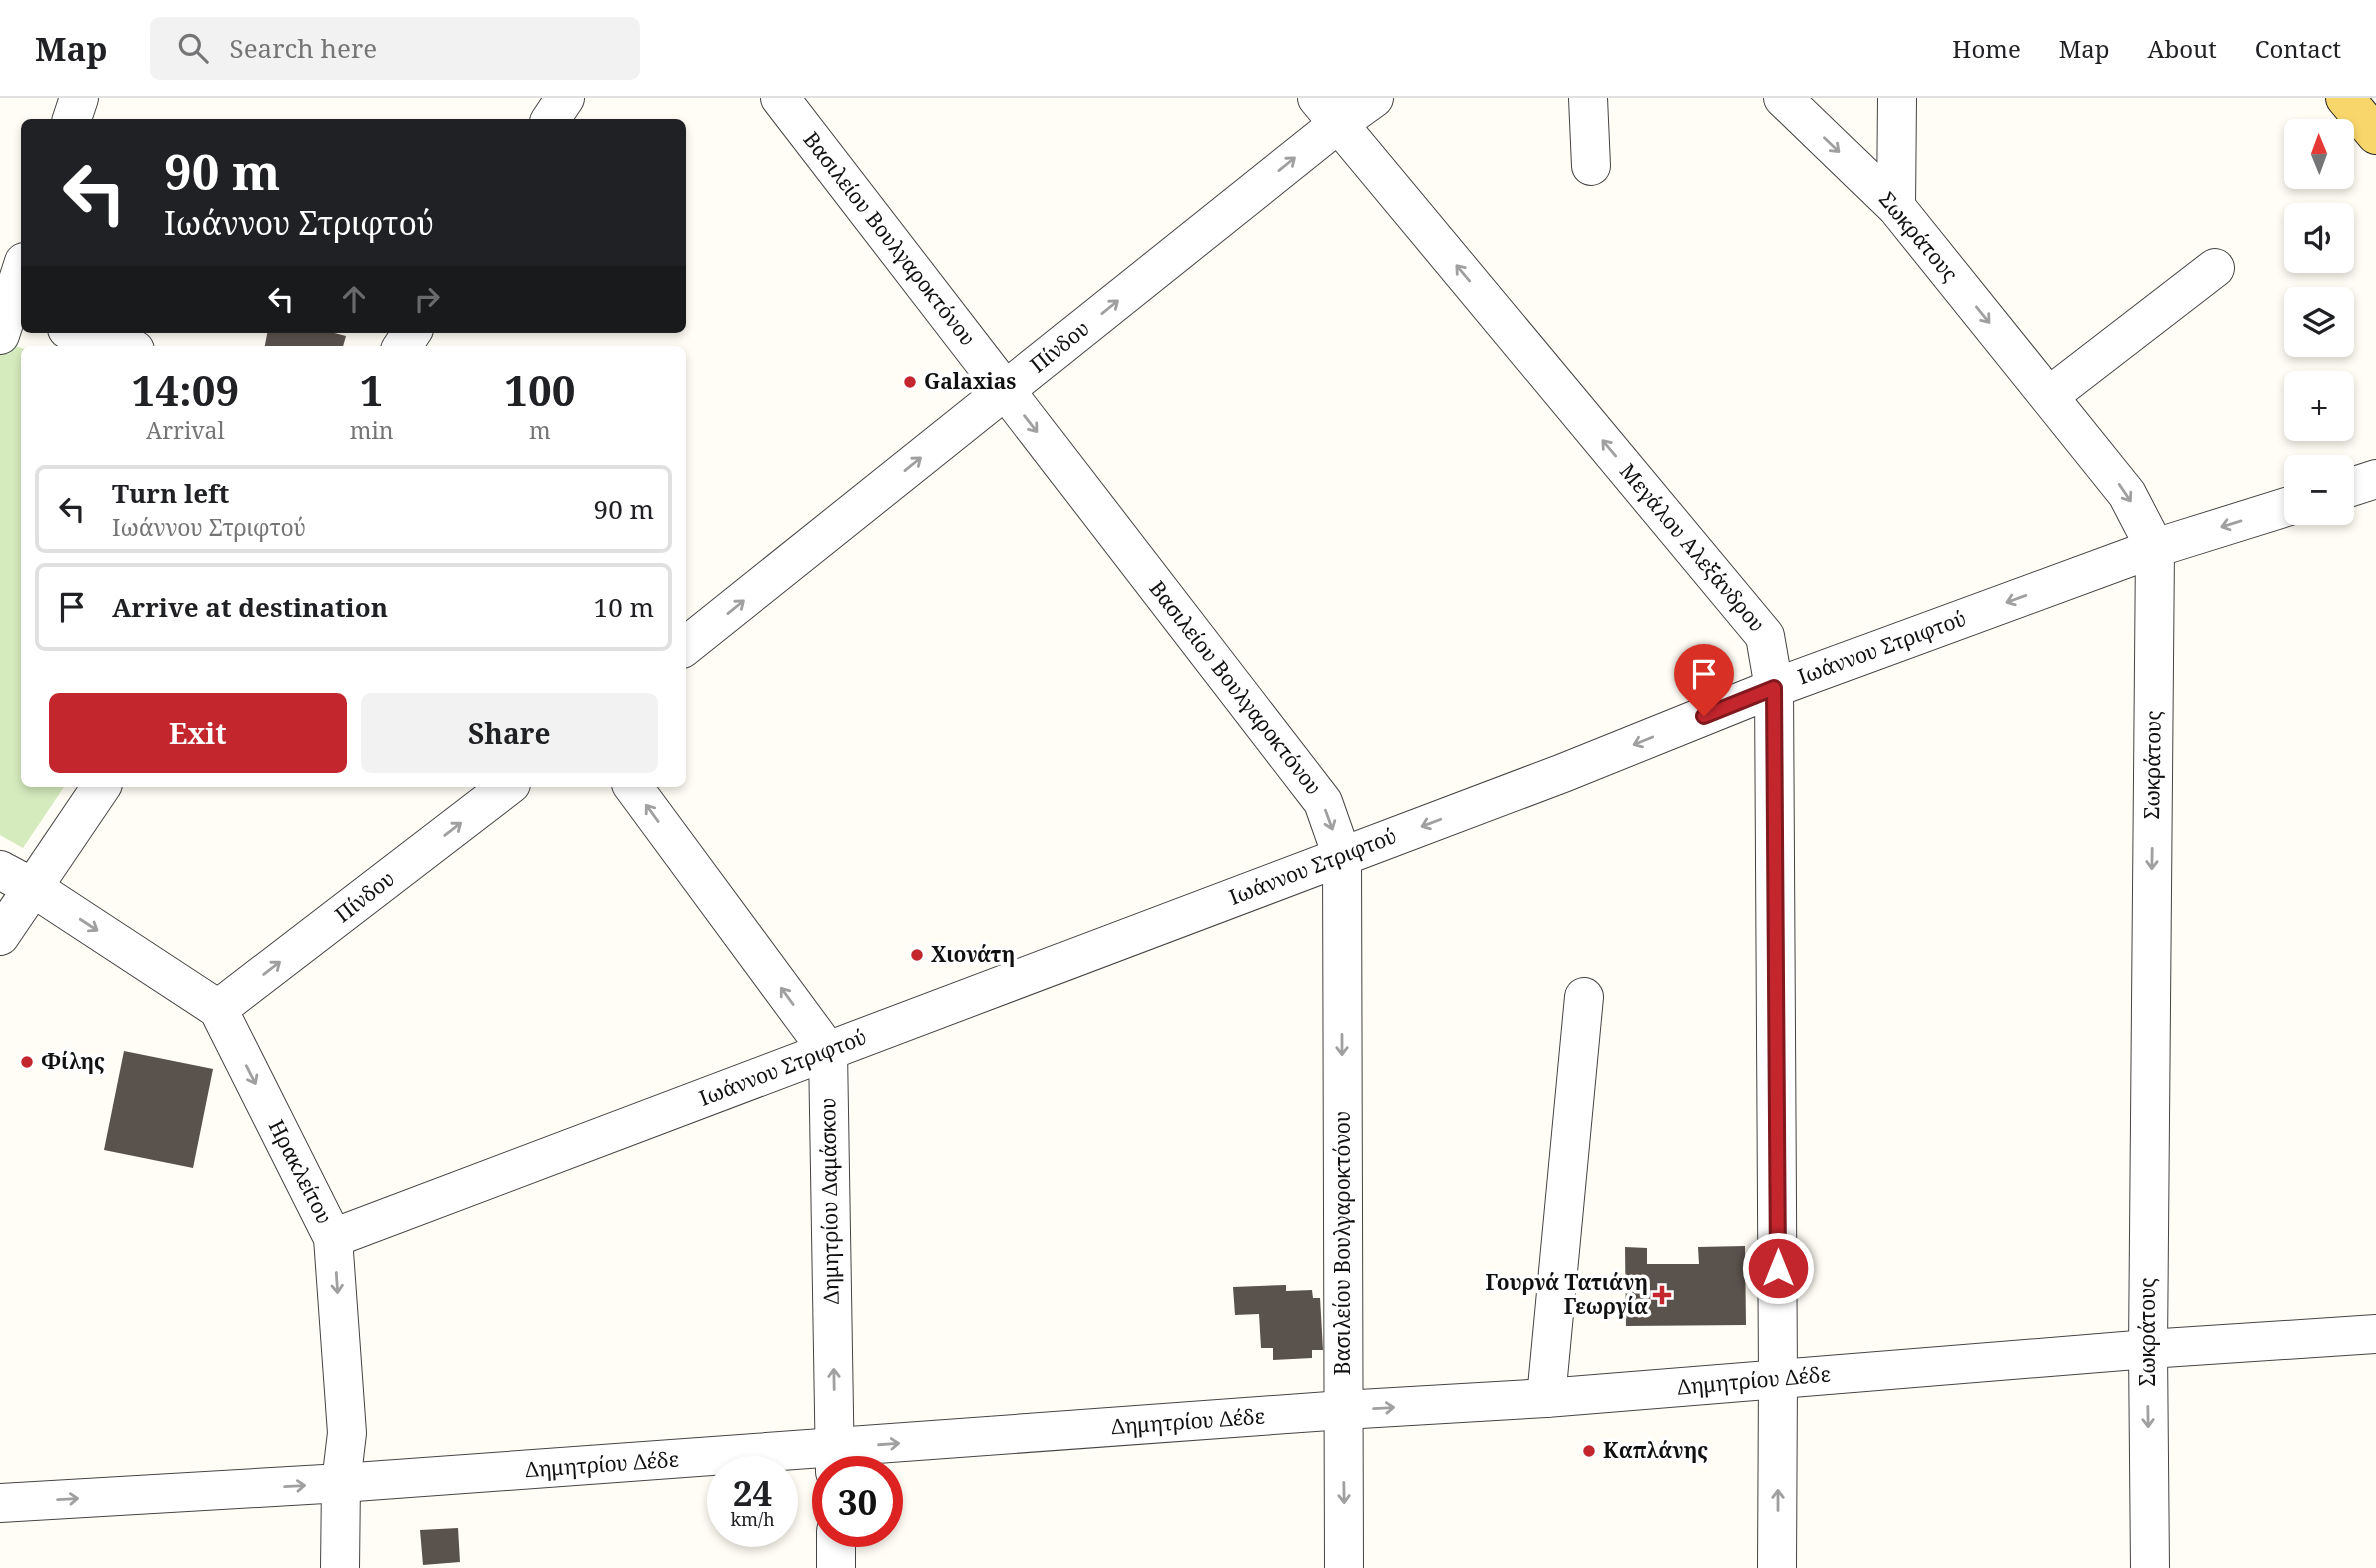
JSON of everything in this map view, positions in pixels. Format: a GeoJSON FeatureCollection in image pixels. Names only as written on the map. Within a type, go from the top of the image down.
{"type":"FeatureCollection","features":[{"type":"Feature","properties":{"kind":"main road"},"geometry":{"type":"LineString","coordinates":[[2345,98],[2376,135]]}},
{"type":"Feature","properties":{"kind":"street"},"geometry":{"type":"LineString","coordinates":[[72,119],[79,98]]}},
{"type":"Feature","properties":{"kind":"street"},"geometry":{"type":"LineString","coordinates":[[551,119],[565,98]]}},
{"type":"Feature","properties":{"kind":"street","name":"Βασιλείου Βουλγαροκτόνου"},"geometry":{"type":"LineString","coordinates":[[780,98],[1323,802],[1342,856],[1344,1568]]}},
{"type":"Feature","properties":{"kind":"street","name":"Πίνδου"},"geometry":{"type":"LineString","coordinates":[[686,646],[1006,391],[1327,111],[1374,98]]}},
{"type":"Feature","properties":{"kind":"street"},"geometry":{"type":"LineString","coordinates":[[1588,98],[1591,166]]}},
{"type":"Feature","properties":{"kind":"street","name":"Σωκράτους"},"geometry":{"type":"LineString","coordinates":[[1783,98],[1896,206],[2127,494],[2155,548],[2148,1349],[2150,1568]]}},
{"type":"Feature","properties":{"kind":"street"},"geometry":{"type":"LineString","coordinates":[[1896,206],[1897,98]]}},
{"type":"Feature","properties":{"kind":"street","name":"Μεγάλου Αλεξάνδρου"},"geometry":{"type":"LineString","coordinates":[[1327,111],[1765,636],[1774,688],[1777,1568]]}},
{"type":"Feature","properties":{"kind":"street"},"geometry":{"type":"LineString","coordinates":[[2049,396],[2215,268]]}},
{"type":"Feature","properties":{"kind":"street"},"geometry":{"type":"LineString","coordinates":[[8,318],[21,272]]}},
{"type":"Feature","properties":{"kind":"street"},"geometry":{"type":"LineString","coordinates":[[79,333],[122,346]]}},
{"type":"Feature","properties":{"kind":"street"},"geometry":{"type":"LineString","coordinates":[[2354,485],[2376,479]]}},
{"type":"Feature","properties":{"kind":"street","name":"Ιωάννου Στριφτού"},"geometry":{"type":"LineString","coordinates":[[333,1238],[1563,773],[1774,688],[2155,548],[2284,508]]}},
{"type":"Feature","properties":{"kind":"street"},"geometry":{"type":"LineString","coordinates":[[0,936],[16,878],[100,787]]}},
{"type":"Feature","properties":{"kind":"street","name":"Πίνδου"},"geometry":{"type":"LineString","coordinates":[[218,1009],[507,787]]}},
{"type":"Feature","properties":{"kind":"street"},"geometry":{"type":"LineString","coordinates":[[633,787],[828,1051]]}},
{"type":"Feature","properties":{"kind":"street"},"geometry":{"type":"LineString","coordinates":[[16,878],[218,1009]]}},
{"type":"Feature","properties":{"kind":"street"},"geometry":{"type":"LineString","coordinates":[[1546,1398],[1584,997]]}},
{"type":"Feature","properties":{"kind":"street","name":"Ηρακλείτου"},"geometry":{"type":"LineString","coordinates":[[218,1009],[333,1238],[348,1433],[341,1483],[340,1568]]}},
{"type":"Feature","properties":{"kind":"street","name":"Δημητρίου Δαμάσκου"},"geometry":{"type":"LineString","coordinates":[[828,1051],[835,1456]]}},
{"type":"Feature","properties":{"kind":"street","name":"Δημητρίου Δέδε"},"geometry":{"type":"LineString","coordinates":[[876,1456],[1343,1410],[1546,1398],[2148,1349],[2376,1334]]}},
{"type":"Feature","properties":{"kind":"street","name":"Δημητρίου Δέδε"},"geometry":{"type":"LineString","coordinates":[[0,1503],[341,1483],[812,1461]]}},
{"type":"Feature","properties":{"kind":"street"},"geometry":{"type":"LineString","coordinates":[[836,1547],[836,1568]]}},
{"type":"Feature","properties":{"kind":"green space"},"geometry":{"type":"Polygon","coordinates":[[[0,341],[21,348],[21,787],[64,787],[23,848],[0,835],[0,341]]]}},
{"type":"Feature","properties":{"kind":"building"},"geometry":{"type":"Polygon","coordinates":[[[267,333],[334,333],[346,336],[343,346],[265,346],[267,333]]]}},
{"type":"Feature","properties":{"kind":"building"},"geometry":{"type":"Polygon","coordinates":[[[124,1051],[213,1069],[193,1168],[104,1150],[124,1051]]]}},
{"type":"Feature","properties":{"kind":"building"},"geometry":{"type":"Polygon","coordinates":[[[1745,1246],[1746,1325],[1626,1326],[1625,1247],[1647,1248],[1647,1264],[1699,1264],[1698,1247],[1745,1246]]]}},
{"type":"Feature","properties":{"kind":"building"},"geometry":{"type":"Polygon","coordinates":[[[1286,1285],[1286,1291],[1312,1290],[1313,1298],[1320,1298],[1323,1350],[1312,1350],[1312,1358],[1273,1360],[1273,1348],[1261,1348],[1259,1314],[1235,1315],[1233,1287],[1286,1285]]]}},
{"type":"Feature","properties":{"kind":"building"},"geometry":{"type":"Polygon","coordinates":[[[458,1528],[460,1562],[423,1565],[420,1530],[458,1528]]]}},
{"type":"Feature","properties":{"kind":"place","name":"Galaxias"},"geometry":{"type":"Point","coordinates":[910,382]}},
{"type":"Feature","properties":{"kind":"place","name":"Χιονάτη"},"geometry":{"type":"Point","coordinates":[917,955]}},
{"type":"Feature","properties":{"kind":"place","name":"Φίλης"},"geometry":{"type":"Point","coordinates":[27,1062]}},
{"type":"Feature","properties":{"kind":"place","name":"Γουρνά Τατιάνη Γεωργία"},"geometry":{"type":"Point","coordinates":[1662,1295]}},
{"type":"Feature","properties":{"kind":"place","name":"Καπλάνης"},"geometry":{"type":"Point","coordinates":[1589,1451]}},
{"type":"Feature","properties":{"kind":"route"},"geometry":{"type":"LineString","coordinates":[[1704,716],[1774,688],[1778,1268]]}}]}
